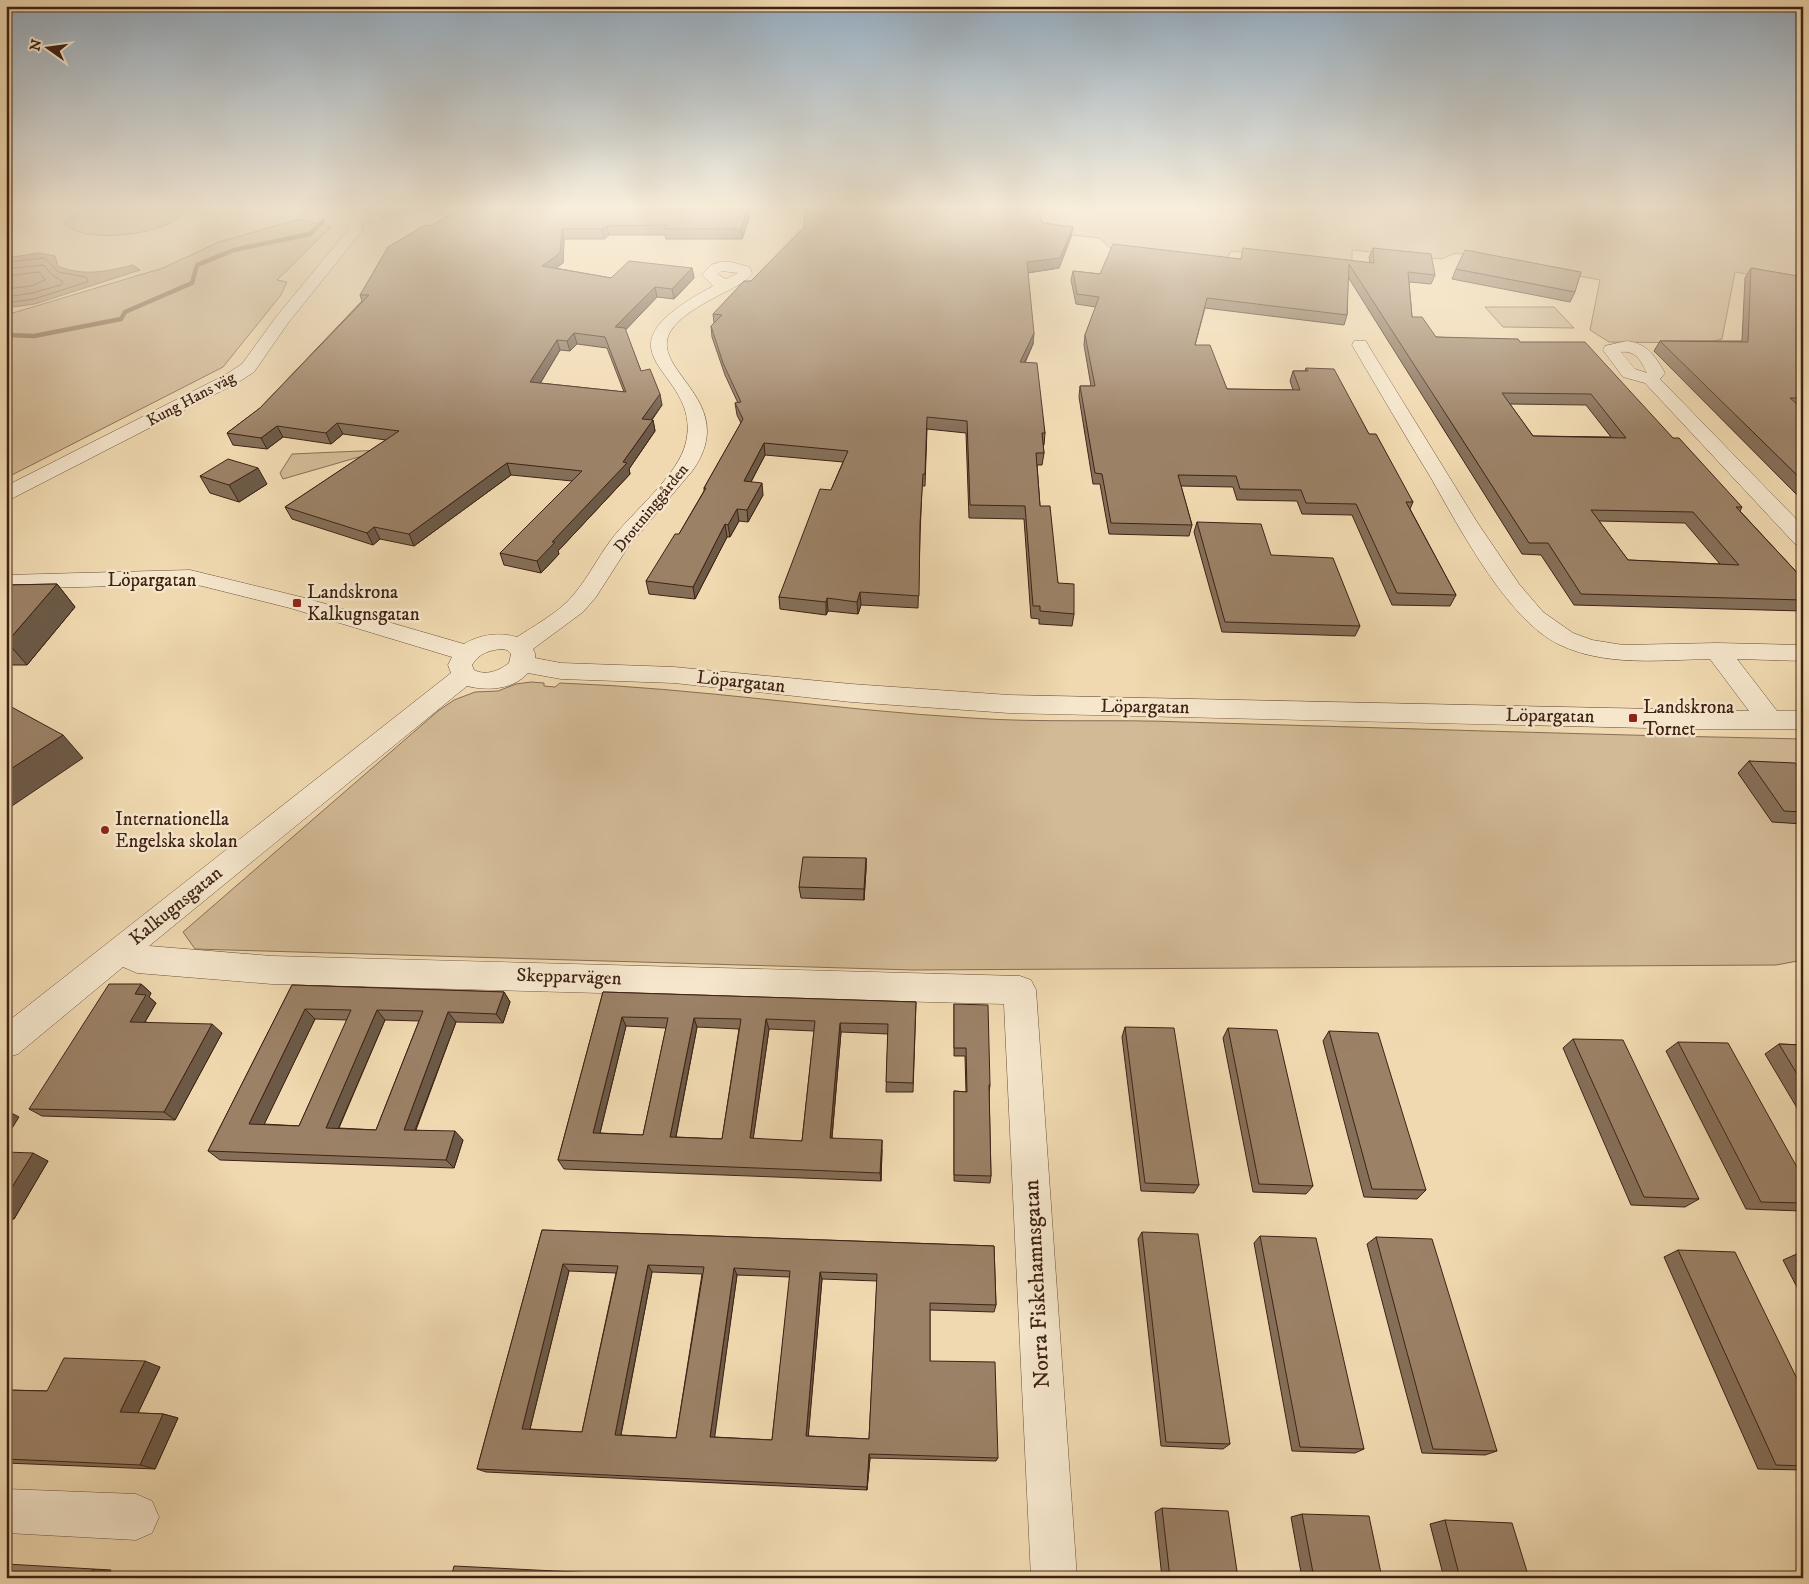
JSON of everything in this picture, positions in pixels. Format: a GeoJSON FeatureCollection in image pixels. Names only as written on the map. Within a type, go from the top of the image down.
{"type":"FeatureCollection","features":[{"type":"Feature","properties":{"kind":"street","name":"Kung Hans väg"},"geometry":{"type":"LineString","coordinates":[[6,494],[231,379],[248,368],[282,320],[312,283]]}},
{"type":"Feature","properties":{"kind":"street","name":"Drottninggården"},"geometry":{"type":"LineString","coordinates":[[520,655],[575,608],[620,544],[693,456],[698,427],[695,415],[689,398],[661,360],[658,352],[660,338],[674,318],[727,284]]}},
{"type":"Feature","properties":{"kind":"street"},"geometry":{"type":"LineString","coordinates":[[1360,345],[1467,522],[1511,589],[1535,617],[1565,638],[1588,647],[1623,653],[1717,651],[1803,653]]}},
{"type":"Feature","properties":{"kind":"street"},"geometry":{"type":"LineString","coordinates":[[1651,379],[1803,539]]}},
{"type":"Feature","properties":{"kind":"street","name":"Löpargatan"},"geometry":{"type":"LineString","coordinates":[[6,582],[190,577],[202,579],[305,605],[466,664]]}},
{"type":"Feature","properties":{"kind":"street"},"geometry":{"type":"LineString","coordinates":[[495,641],[509,642],[520,655],[509,675],[497,680],[478,682],[466,664],[480,645],[495,641]]}},
{"type":"Feature","properties":{"kind":"street"},"geometry":{"type":"LineString","coordinates":[[1717,651],[1770,720]]}},
{"type":"Feature","properties":{"kind":"street","name":"Löpargatan"},"geometry":{"type":"LineString","coordinates":[[520,655],[561,671],[674,675],[850,693],[1080,707],[1114,706],[1689,720],[1803,720]]}},
{"type":"Feature","properties":{"kind":"street","name":"Kalkugnsgatan"},"geometry":{"type":"LineString","coordinates":[[6,1043],[466,664]]}},
{"type":"Feature","properties":{"kind":"street","name":"Skepparvägen"},"geometry":{"type":"LineString","coordinates":[[120,951],[137,959],[272,970],[1020,990]]}},
{"type":"Feature","properties":{"kind":"street","name":"Norra Fiskehamnsgatan"},"geometry":{"type":"LineString","coordinates":[[1020,990],[1054,1578]]}},
{"type":"Feature","properties":{"kind":"street"},"geometry":{"type":"LineString","coordinates":[[6,1511],[136,1517]]}},
{"type":"Feature","properties":{"kind":"shaded area"},"geometry":{"type":"Polygon","coordinates":[[[113,283],[287,283],[281,295],[223,367],[6,478],[6,315],[113,283]]]}},
{"type":"Feature","properties":{"kind":"shaded area"},"geometry":{"type":"Polygon","coordinates":[[[1599,283],[1733,283],[1722,339],[1708,343],[1609,342],[1590,330],[1599,283]]]}},
{"type":"Feature","properties":{"kind":"shaded area"},"geometry":{"type":"Polygon","coordinates":[[[1485,307],[1554,307],[1574,328],[1503,327],[1485,307]]]}},
{"type":"Feature","properties":{"kind":"shaded area"},"geometry":{"type":"Polygon","coordinates":[[[383,450],[283,479],[280,473],[292,454],[383,450]]]}},
{"type":"Feature","properties":{"kind":"shaded area"},"geometry":{"type":"Polygon","coordinates":[[[544,683],[544,686],[555,687],[560,683],[663,689],[868,710],[998,719],[1157,721],[1803,739],[1803,960],[1776,965],[913,970],[195,949],[183,932],[438,711],[454,700],[475,692],[498,691],[516,684],[544,683]]]}},
{"type":"Feature","properties":{"kind":"water"},"geometry":{"type":"Polygon","coordinates":[[[6,283],[100,283],[35,304],[6,308],[6,283]]]}},
{"type":"Feature","properties":{"kind":"building"},"geometry":{"type":"Polygon","coordinates":[[[367,283],[678,283],[672,289],[655,287],[615,327],[625,328],[641,371],[650,369],[660,394],[642,419],[653,420],[623,462],[627,463],[552,542],[555,542],[537,561],[500,553],[582,471],[507,463],[409,534],[374,527],[367,533],[285,507],[399,431],[337,423],[326,433],[277,426],[261,438],[227,433],[260,408],[369,295],[360,295],[367,283]],[[574,333],[567,341],[557,340],[530,382],[626,392],[605,337],[574,333]]]}},
{"type":"Feature","properties":{"kind":"building"},"geometry":{"type":"Polygon","coordinates":[[[742,283],[1029,283],[1034,333],[1020,362],[1037,363],[1045,433],[1042,433],[1044,453],[1036,453],[1040,506],[1050,506],[1058,583],[1074,584],[1074,614],[1040,611],[1040,606],[1033,606],[1025,506],[970,505],[967,421],[927,417],[925,474],[923,474],[920,524],[919,596],[860,592],[857,602],[827,598],[826,602],[779,597],[820,489],[831,490],[848,451],[764,443],[744,481],[762,483],[747,510],[737,509],[728,525],[725,524],[693,587],[646,581],[675,534],[679,534],[743,419],[735,403],[741,402],[723,363],[711,326],[722,315],[713,314],[742,283]]]}},
{"type":"Feature","properties":{"kind":"building"},"geometry":{"type":"Polygon","coordinates":[[[1075,283],[1348,283],[1347,315],[1207,298],[1195,345],[1210,345],[1227,389],[1300,390],[1293,371],[1308,371],[1306,368],[1334,369],[1369,434],[1376,434],[1413,502],[1406,502],[1456,595],[1397,593],[1356,504],[1306,503],[1301,490],[1240,489],[1236,476],[1178,475],[1192,525],[1111,523],[1102,474],[1095,473],[1080,386],[1095,386],[1085,335],[1099,297],[1077,294],[1075,283]]]}},
{"type":"Feature","properties":{"kind":"building"},"geometry":{"type":"Polygon","coordinates":[[[1361,283],[1409,283],[1412,317],[1422,317],[1436,337],[1518,339],[1520,342],[1585,342],[1673,438],[1679,438],[1742,507],[1736,507],[1803,579],[1803,600],[1581,594],[1548,543],[1529,543],[1361,283]],[[1502,393],[1533,436],[1626,438],[1591,394],[1502,393]],[[1591,510],[1628,560],[1739,565],[1693,512],[1591,510]]]}},
{"type":"Feature","properties":{"kind":"building"},"geometry":{"type":"Polygon","coordinates":[[[1528,283],[1578,283],[1575,292],[1528,283]]]}},
{"type":"Feature","properties":{"kind":"building"},"geometry":{"type":"Polygon","coordinates":[[[1750,283],[1803,283],[1803,398],[1790,398],[1803,409],[1803,481],[1660,341],[1748,342],[1750,283]]]}},
{"type":"Feature","properties":{"kind":"building"},"geometry":{"type":"Polygon","coordinates":[[[228,459],[258,468],[229,485],[200,476],[228,459]]]}},
{"type":"Feature","properties":{"kind":"building"},"geometry":{"type":"Polygon","coordinates":[[[1197,522],[1261,524],[1271,555],[1333,558],[1360,626],[1225,622],[1197,522]]]}},
{"type":"Feature","properties":{"kind":"building"},"geometry":{"type":"Polygon","coordinates":[[[57,584],[7,642],[6,642],[6,585],[57,584]]]}},
{"type":"Feature","properties":{"kind":"building"},"geometry":{"type":"Polygon","coordinates":[[[6,704],[63,735],[6,772],[6,704]]]}},
{"type":"Feature","properties":{"kind":"building"},"geometry":{"type":"Polygon","coordinates":[[[1749,761],[1795,763],[1803,773],[1803,812],[1784,811],[1749,761]]]}},
{"type":"Feature","properties":{"kind":"building"},"geometry":{"type":"Polygon","coordinates":[[[803,857],[866,858],[864,889],[799,887],[803,857]]]}},
{"type":"Feature","properties":{"kind":"building"},"geometry":{"type":"Polygon","coordinates":[[[109,984],[141,984],[135,994],[146,995],[130,1022],[212,1024],[164,1112],[29,1109],[109,984]]]}},
{"type":"Feature","properties":{"kind":"building"},"geometry":{"type":"Polygon","coordinates":[[[292,985],[504,992],[496,1014],[448,1012],[404,1130],[455,1131],[446,1160],[208,1151],[292,985]],[[305,1009],[249,1124],[299,1126],[351,1010],[305,1009]],[[377,1010],[326,1128],[376,1130],[423,1011],[377,1010]]]}},
{"type":"Feature","properties":{"kind":"building"},"geometry":{"type":"Polygon","coordinates":[[[603,992],[916,1002],[913,1083],[886,1082],[888,1024],[840,1023],[830,1138],[882,1140],[880,1173],[558,1160],[603,992]],[[622,1017],[593,1133],[643,1135],[668,1018],[622,1017]],[[694,1018],[670,1137],[722,1139],[741,1019],[694,1018]],[[766,1019],[750,1138],[802,1141],[815,1021],[766,1019]]]}},
{"type":"Feature","properties":{"kind":"building"},"geometry":{"type":"Polygon","coordinates":[[[954,1004],[988,1005],[991,1176],[954,1175],[954,1091],[967,1092],[966,1048],[954,1048],[954,1004]]]}},
{"type":"Feature","properties":{"kind":"building"},"geometry":{"type":"Polygon","coordinates":[[[1125,1027],[1174,1028],[1199,1185],[1145,1183],[1125,1027]]]}},
{"type":"Feature","properties":{"kind":"building"},"geometry":{"type":"Polygon","coordinates":[[[1228,1028],[1277,1030],[1313,1186],[1259,1184],[1228,1028]]]}},
{"type":"Feature","properties":{"kind":"building"},"geometry":{"type":"Polygon","coordinates":[[[1329,1031],[1378,1033],[1426,1190],[1372,1189],[1329,1031]]]}},
{"type":"Feature","properties":{"kind":"building"},"geometry":{"type":"Polygon","coordinates":[[[1573,1039],[1623,1040],[1699,1199],[1644,1197],[1573,1039]]]}},
{"type":"Feature","properties":{"kind":"building"},"geometry":{"type":"Polygon","coordinates":[[[1678,1042],[1728,1043],[1803,1178],[1803,1203],[1761,1202],[1678,1042]]]}},
{"type":"Feature","properties":{"kind":"building"},"geometry":{"type":"Polygon","coordinates":[[[1779,1044],[1803,1045],[1803,1084],[1779,1044]]]}},
{"type":"Feature","properties":{"kind":"building"},"geometry":{"type":"Polygon","coordinates":[[[6,1152],[33,1153],[6,1197],[6,1152]]]}},
{"type":"Feature","properties":{"kind":"building"},"geometry":{"type":"Polygon","coordinates":[[[542,1230],[994,1246],[996,1305],[930,1303],[930,1361],[995,1362],[998,1458],[869,1454],[867,1487],[477,1469],[542,1230]],[[563,1264],[522,1429],[582,1432],[618,1266],[563,1264]],[[648,1265],[615,1435],[676,1438],[704,1267],[648,1265]],[[734,1268],[710,1437],[772,1440],[790,1271],[734,1268]],[[820,1272],[806,1436],[869,1439],[877,1274],[820,1272]]]}},
{"type":"Feature","properties":{"kind":"building"},"geometry":{"type":"Polygon","coordinates":[[[1142,1232],[1198,1234],[1230,1444],[1166,1442],[1142,1232]]]}},
{"type":"Feature","properties":{"kind":"building"},"geometry":{"type":"Polygon","coordinates":[[[1260,1236],[1316,1238],[1364,1449],[1300,1447],[1260,1236]]]}},
{"type":"Feature","properties":{"kind":"building"},"geometry":{"type":"Polygon","coordinates":[[[1376,1237],[1432,1239],[1497,1451],[1433,1449],[1376,1237]]]}},
{"type":"Feature","properties":{"kind":"building"},"geometry":{"type":"Polygon","coordinates":[[[1678,1250],[1735,1252],[1803,1391],[1803,1466],[1776,1465],[1678,1250]]]}},
{"type":"Feature","properties":{"kind":"building"},"geometry":{"type":"Polygon","coordinates":[[[64,1358],[145,1361],[120,1412],[163,1414],[140,1465],[6,1459],[6,1390],[47,1391],[64,1358]]]}},
{"type":"Feature","properties":{"kind":"building"},"geometry":{"type":"Polygon","coordinates":[[[1162,1508],[1228,1511],[1238,1578],[1170,1578],[1162,1508]]]}},
{"type":"Feature","properties":{"kind":"building"},"geometry":{"type":"Polygon","coordinates":[[[1302,1514],[1369,1516],[1382,1578],[1314,1578],[1302,1514]]]}},
{"type":"Feature","properties":{"kind":"building"},"geometry":{"type":"Polygon","coordinates":[[[1445,1520],[1512,1523],[1529,1578],[1460,1578],[1445,1520]]]}},
{"type":"Feature","properties":{"kind":"building"},"geometry":{"type":"Polygon","coordinates":[[[6,1564],[93,1569],[89,1578],[6,1578],[6,1564]]]}},
{"type":"Feature","properties":{"kind":"building"},"geometry":{"type":"Polygon","coordinates":[[[454,1566],[696,1578],[451,1578],[454,1566]]]}},
{"type":"Feature","properties":{"kind":"waterway"},"geometry":{"type":"LineString","coordinates":[[6,335],[34,336],[121,319],[125,312],[192,283]]}},
{"type":"Feature","properties":{"kind":"place","name":"Landskrona Kalkugnsgatan"},"geometry":{"type":"Point","coordinates":[297,603]}},
{"type":"Feature","properties":{"kind":"place","name":"Landskrona Tornet"},"geometry":{"type":"Point","coordinates":[1633,718]}},
{"type":"Feature","properties":{"kind":"place","name":"Internationella Engelska skolan"},"geometry":{"type":"Point","coordinates":[105,830]}}]}
